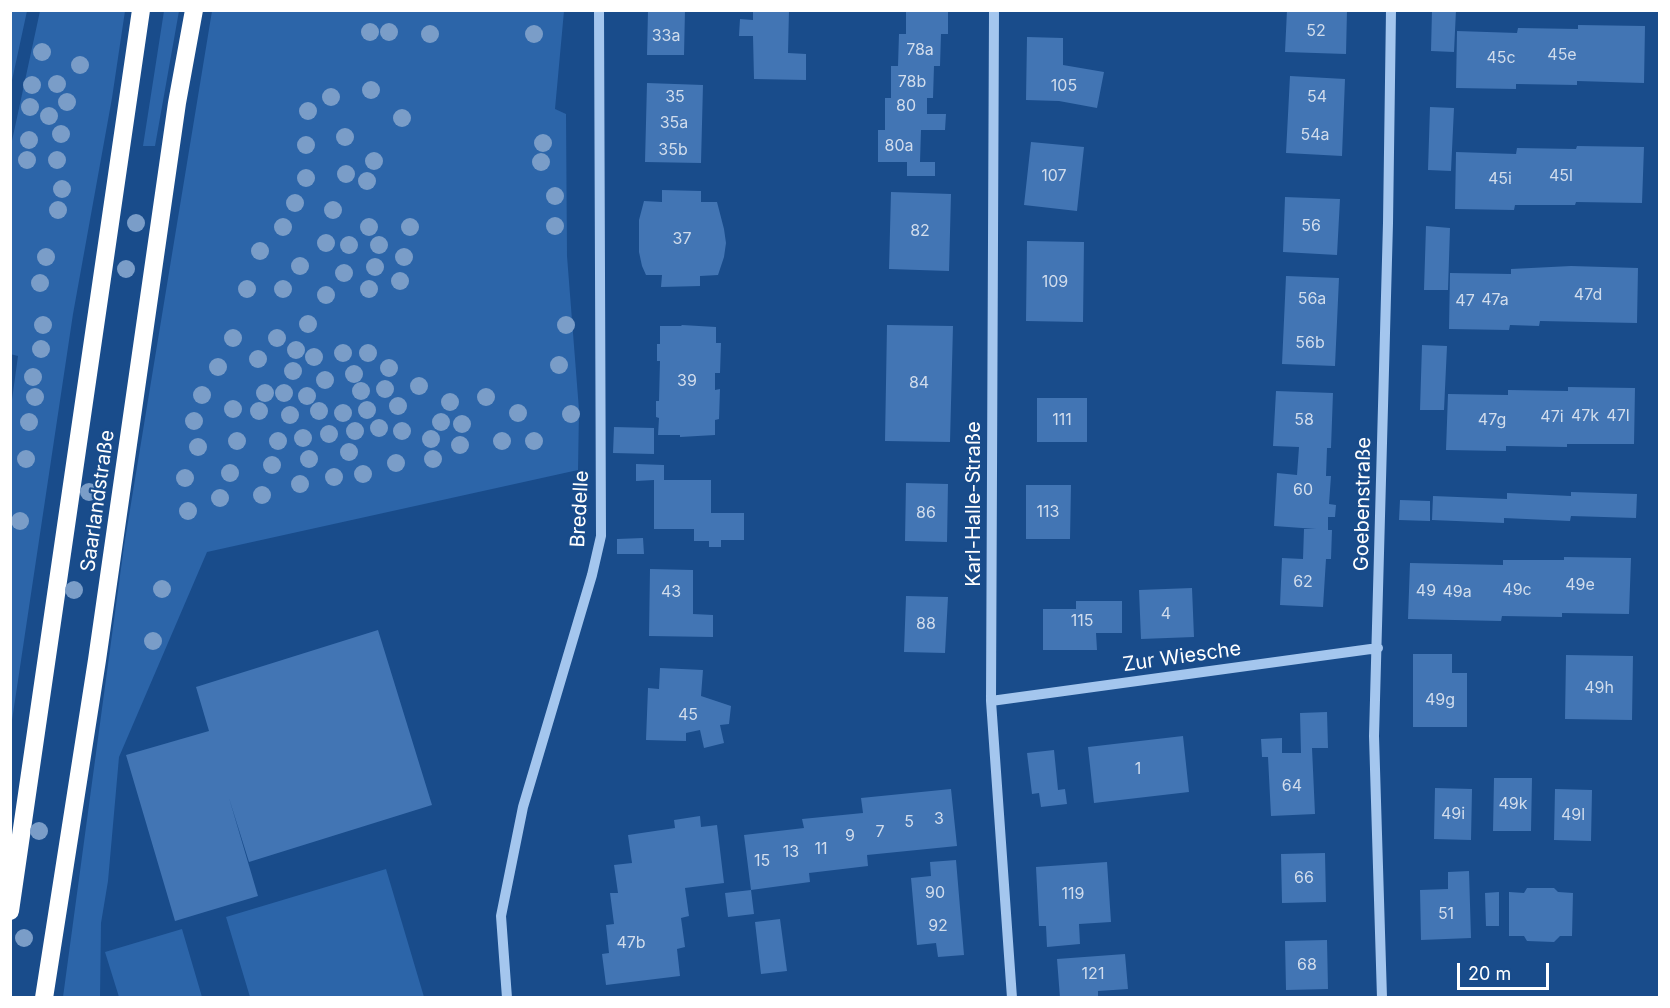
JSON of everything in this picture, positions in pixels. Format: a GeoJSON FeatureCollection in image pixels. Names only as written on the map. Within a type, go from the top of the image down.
{"type":"FeatureCollection","features":[{"type":"Feature","properties":{"kind":"highway","name":"Saarlandstraße"},"geometry":{"type":"LineString","coordinates":[[10,911],[141,10]]}},
{"type":"Feature","properties":{"kind":"highway","name":"Saarlandstraße"},"geometry":{"type":"LineString","coordinates":[[44,998],[98,660],[177,103],[194,10]]}},
{"type":"Feature","properties":{"kind":"street","name":"Bredelle"},"geometry":{"type":"LineString","coordinates":[[507,998],[501,916],[523,807],[592,575],[601,536],[599,10]]}},
{"type":"Feature","properties":{"kind":"street","name":"Karl-Halle-Straße"},"geometry":{"type":"LineString","coordinates":[[994,10],[991,701],[1012,998]]}},
{"type":"Feature","properties":{"kind":"street","name":"Goebenstraße"},"geometry":{"type":"LineString","coordinates":[[1382,998],[1374,736],[1378,648],[1391,10]]}},
{"type":"Feature","properties":{"kind":"street","name":"Zur Wiesche"},"geometry":{"type":"LineString","coordinates":[[991,701],[1378,648]]}},
{"type":"Feature","properties":{"kind":"shaded area"},"geometry":{"type":"Polygon","coordinates":[[[10,11],[27,11],[11,85],[10,11]]]}},
{"type":"Feature","properties":{"kind":"shaded area"},"geometry":{"type":"Polygon","coordinates":[[[40,11],[125,11],[112,98],[73,314],[11,727],[10,414],[18,356],[10,354],[10,150],[40,11]]]}},
{"type":"Feature","properties":{"kind":"shaded area"},"geometry":{"type":"Polygon","coordinates":[[[164,11],[179,11],[155,146],[143,146],[164,11]]]}},
{"type":"Feature","properties":{"kind":"shaded area"},"geometry":{"type":"Polygon","coordinates":[[[212,11],[564,11],[555,109],[566,114],[567,256],[579,410],[578,470],[207,552],[119,757],[108,881],[101,923],[100,997],[63,997],[124,546],[212,11]]]}},
{"type":"Feature","properties":{"kind":"shaded area"},"geometry":{"type":"Polygon","coordinates":[[[386,869],[424,997],[250,997],[226,917],[386,869]]]}},
{"type":"Feature","properties":{"kind":"shaded area"},"geometry":{"type":"Polygon","coordinates":[[[182,929],[202,997],[119,997],[105,952],[182,929]]]}},
{"type":"Feature","properties":{"kind":"building"},"geometry":{"type":"Polygon","coordinates":[[[648,10],[685,10],[684,55],[647,55],[648,10]]]}},
{"type":"Feature","properties":{"kind":"building"},"geometry":{"type":"Polygon","coordinates":[[[753,10],[789,10],[788,53],[806,54],[806,80],[754,79],[753,36],[739,36],[740,19],[753,20],[753,10]]]}},
{"type":"Feature","properties":{"kind":"building"},"geometry":{"type":"Polygon","coordinates":[[[906,10],[948,10],[948,34],[941,34],[940,66],[934,66],[933,98],[927,98],[927,114],[946,114],[945,130],[921,130],[920,162],[935,162],[935,176],[907,176],[907,162],[878,162],[878,130],[885,130],[885,98],[891,98],[891,66],[898,66],[899,34],[906,34],[906,10]]]}},
{"type":"Feature","properties":{"kind":"building"},"geometry":{"type":"Polygon","coordinates":[[[1287,10],[1347,10],[1346,54],[1285,52],[1287,10]]]}},
{"type":"Feature","properties":{"kind":"building"},"geometry":{"type":"Polygon","coordinates":[[[1432,10],[1456,10],[1454,52],[1431,51],[1432,10]]]}},
{"type":"Feature","properties":{"kind":"building"},"geometry":{"type":"Polygon","coordinates":[[[1578,25],[1645,26],[1644,83],[1577,81],[1577,85],[1516,84],[1516,89],[1456,88],[1457,31],[1517,33],[1518,28],[1578,29],[1578,25]]]}},
{"type":"Feature","properties":{"kind":"building"},"geometry":{"type":"Polygon","coordinates":[[[1027,37],[1063,38],[1063,65],[1104,72],[1097,108],[1059,101],[1026,100],[1027,37]]]}},
{"type":"Feature","properties":{"kind":"building"},"geometry":{"type":"Polygon","coordinates":[[[1290,76],[1345,79],[1342,156],[1286,153],[1290,76]]]}},
{"type":"Feature","properties":{"kind":"building"},"geometry":{"type":"Polygon","coordinates":[[[647,83],[703,85],[701,163],[645,162],[647,83]]]}},
{"type":"Feature","properties":{"kind":"building"},"geometry":{"type":"Polygon","coordinates":[[[1430,107],[1454,108],[1451,171],[1428,170],[1430,107]]]}},
{"type":"Feature","properties":{"kind":"building"},"geometry":{"type":"Polygon","coordinates":[[[1031,142],[1084,147],[1077,211],[1024,205],[1031,142]]]}},
{"type":"Feature","properties":{"kind":"building"},"geometry":{"type":"Polygon","coordinates":[[[1577,146],[1644,147],[1642,203],[1576,202],[1575,205],[1515,205],[1514,210],[1455,209],[1456,152],[1516,154],[1517,148],[1576,149],[1577,146]]]}},
{"type":"Feature","properties":{"kind":"building"},"geometry":{"type":"Polygon","coordinates":[[[662,190],[701,191],[701,202],[717,202],[726,243],[724,257],[718,275],[700,276],[700,286],[661,287],[662,275],[646,275],[642,266],[639,252],[639,220],[644,201],[662,202],[662,190]]]}},
{"type":"Feature","properties":{"kind":"building"},"geometry":{"type":"Polygon","coordinates":[[[891,192],[951,194],[949,271],[889,269],[891,192]]]}},
{"type":"Feature","properties":{"kind":"building"},"geometry":{"type":"Polygon","coordinates":[[[1285,197],[1340,199],[1337,255],[1283,252],[1285,197]]]}},
{"type":"Feature","properties":{"kind":"building"},"geometry":{"type":"Polygon","coordinates":[[[1426,226],[1450,228],[1448,290],[1424,290],[1426,226]]]}},
{"type":"Feature","properties":{"kind":"building"},"geometry":{"type":"Polygon","coordinates":[[[1027,241],[1084,242],[1083,322],[1026,321],[1027,241]]]}},
{"type":"Feature","properties":{"kind":"building"},"geometry":{"type":"Polygon","coordinates":[[[1571,266],[1638,268],[1637,323],[1540,321],[1539,326],[1510,325],[1509,330],[1449,329],[1450,273],[1511,274],[1511,269],[1571,266]]]}},
{"type":"Feature","properties":{"kind":"building"},"geometry":{"type":"Polygon","coordinates":[[[1286,276],[1339,278],[1335,366],[1282,364],[1286,276]]]}},
{"type":"Feature","properties":{"kind":"building"},"geometry":{"type":"Polygon","coordinates":[[[887,325],[953,326],[950,442],[885,441],[887,325]]]}},
{"type":"Feature","properties":{"kind":"building"},"geometry":{"type":"Polygon","coordinates":[[[660,326],[716,327],[716,343],[721,343],[720,373],[715,373],[715,390],[720,389],[719,419],[715,420],[715,435],[680,437],[680,435],[658,435],[659,418],[656,417],[656,401],[659,401],[660,361],[657,361],[657,344],[660,344],[660,326]]]}},
{"type":"Feature","properties":{"kind":"building"},"geometry":{"type":"Polygon","coordinates":[[[1422,345],[1447,346],[1444,410],[1420,410],[1422,345]]]}},
{"type":"Feature","properties":{"kind":"building"},"geometry":{"type":"Polygon","coordinates":[[[1568,387],[1635,388],[1634,444],[1567,444],[1567,447],[1506,446],[1506,451],[1446,450],[1448,394],[1508,395],[1508,390],[1568,391],[1568,387]]]}},
{"type":"Feature","properties":{"kind":"building"},"geometry":{"type":"Polygon","coordinates":[[[1276,391],[1333,393],[1331,448],[1327,448],[1326,476],[1331,476],[1329,504],[1336,505],[1335,517],[1328,517],[1328,530],[1332,530],[1331,559],[1326,559],[1323,607],[1280,605],[1282,558],[1303,559],[1304,529],[1316,529],[1274,526],[1277,473],[1297,475],[1299,447],[1273,446],[1276,391]]]}},
{"type":"Feature","properties":{"kind":"building"},"geometry":{"type":"Polygon","coordinates":[[[1037,398],[1087,398],[1087,442],[1037,442],[1037,398]]]}},
{"type":"Feature","properties":{"kind":"building"},"geometry":{"type":"Polygon","coordinates":[[[614,427],[654,428],[654,454],[613,453],[614,427]]]}},
{"type":"Feature","properties":{"kind":"building"},"geometry":{"type":"Polygon","coordinates":[[[636,464],[664,465],[664,480],[711,480],[711,513],[744,513],[744,540],[721,540],[721,547],[709,547],[709,541],[694,541],[694,529],[654,529],[654,480],[636,481],[636,464]]]}},
{"type":"Feature","properties":{"kind":"building"},"geometry":{"type":"Polygon","coordinates":[[[906,483],[948,484],[947,542],[905,541],[906,483]]]}},
{"type":"Feature","properties":{"kind":"building"},"geometry":{"type":"Polygon","coordinates":[[[1026,485],[1071,485],[1070,539],[1026,539],[1026,485]]]}},
{"type":"Feature","properties":{"kind":"building"},"geometry":{"type":"Polygon","coordinates":[[[1571,492],[1637,494],[1636,518],[1571,516],[1570,521],[1504,518],[1504,523],[1432,520],[1433,496],[1507,499],[1507,493],[1571,496],[1571,492]]]}},
{"type":"Feature","properties":{"kind":"building"},"geometry":{"type":"Polygon","coordinates":[[[1400,500],[1430,501],[1430,521],[1399,520],[1400,500]]]}},
{"type":"Feature","properties":{"kind":"building"},"geometry":{"type":"Polygon","coordinates":[[[643,538],[644,554],[617,554],[617,539],[643,538]]]}},
{"type":"Feature","properties":{"kind":"building"},"geometry":{"type":"Polygon","coordinates":[[[1564,557],[1631,558],[1629,614],[1562,613],[1562,617],[1502,616],[1501,621],[1408,619],[1410,563],[1503,565],[1503,560],[1564,560],[1564,557]]]}},
{"type":"Feature","properties":{"kind":"building"},"geometry":{"type":"Polygon","coordinates":[[[650,569],[693,570],[693,614],[713,615],[713,637],[649,636],[650,569]]]}},
{"type":"Feature","properties":{"kind":"building"},"geometry":{"type":"Polygon","coordinates":[[[1192,588],[1194,637],[1141,639],[1139,590],[1192,588]]]}},
{"type":"Feature","properties":{"kind":"building"},"geometry":{"type":"Polygon","coordinates":[[[906,596],[948,597],[945,653],[904,652],[906,596]]]}},
{"type":"Feature","properties":{"kind":"building"},"geometry":{"type":"Polygon","coordinates":[[[1076,601],[1122,601],[1122,633],[1096,633],[1097,650],[1043,650],[1043,609],[1076,609],[1076,601]]]}},
{"type":"Feature","properties":{"kind":"building"},"geometry":{"type":"Polygon","coordinates":[[[378,630],[432,805],[249,862],[229,798],[258,896],[175,921],[126,755],[209,731],[196,687],[378,630]]]}},
{"type":"Feature","properties":{"kind":"building"},"geometry":{"type":"Polygon","coordinates":[[[1413,654],[1452,654],[1452,673],[1467,673],[1467,727],[1413,727],[1413,654]]]}},
{"type":"Feature","properties":{"kind":"building"},"geometry":{"type":"Polygon","coordinates":[[[1566,655],[1633,656],[1632,720],[1565,719],[1566,655]]]}},
{"type":"Feature","properties":{"kind":"building"},"geometry":{"type":"Polygon","coordinates":[[[660,668],[703,670],[701,696],[731,706],[729,724],[720,725],[724,743],[704,748],[700,730],[686,733],[686,741],[646,740],[648,688],[659,689],[660,668]]]}},
{"type":"Feature","properties":{"kind":"building"},"geometry":{"type":"Polygon","coordinates":[[[1327,712],[1328,748],[1312,748],[1315,814],[1271,816],[1268,757],[1262,757],[1261,739],[1282,738],[1282,753],[1301,753],[1300,713],[1327,712]]]}},
{"type":"Feature","properties":{"kind":"building"},"geometry":{"type":"Polygon","coordinates":[[[1183,736],[1189,792],[1094,803],[1088,747],[1183,736]]]}},
{"type":"Feature","properties":{"kind":"building"},"geometry":{"type":"Polygon","coordinates":[[[1054,750],[1058,790],[1065,789],[1067,804],[1041,807],[1039,793],[1032,794],[1027,753],[1054,750]]]}},
{"type":"Feature","properties":{"kind":"building"},"geometry":{"type":"Polygon","coordinates":[[[1494,778],[1532,778],[1531,831],[1493,831],[1494,778]]]}},
{"type":"Feature","properties":{"kind":"building"},"geometry":{"type":"Polygon","coordinates":[[[1435,788],[1472,789],[1471,840],[1434,839],[1435,788]]]}},
{"type":"Feature","properties":{"kind":"building"},"geometry":{"type":"Polygon","coordinates":[[[951,789],[957,846],[867,855],[868,866],[809,873],[810,882],[751,890],[744,835],[804,828],[802,819],[863,813],[861,798],[951,789]]]}},
{"type":"Feature","properties":{"kind":"building"},"geometry":{"type":"Polygon","coordinates":[[[1555,789],[1592,790],[1591,841],[1554,840],[1555,789]]]}},
{"type":"Feature","properties":{"kind":"building"},"geometry":{"type":"Polygon","coordinates":[[[700,816],[701,827],[717,825],[724,883],[685,888],[689,916],[681,918],[685,947],[677,949],[680,976],[606,985],[602,954],[609,953],[606,925],[614,924],[610,893],[618,893],[614,865],[632,863],[628,835],[675,828],[674,820],[700,816]]]}},
{"type":"Feature","properties":{"kind":"building"},"geometry":{"type":"Polygon","coordinates":[[[1325,853],[1326,902],[1282,903],[1281,854],[1325,853]]]}},
{"type":"Feature","properties":{"kind":"building"},"geometry":{"type":"Polygon","coordinates":[[[956,860],[964,955],[938,957],[936,943],[917,945],[911,878],[931,876],[930,862],[956,860]]]}},
{"type":"Feature","properties":{"kind":"building"},"geometry":{"type":"Polygon","coordinates":[[[1107,862],[1111,922],[1079,924],[1080,944],[1047,947],[1046,926],[1039,926],[1036,867],[1107,862]]]}},
{"type":"Feature","properties":{"kind":"building"},"geometry":{"type":"Polygon","coordinates":[[[1469,871],[1471,938],[1421,940],[1420,890],[1448,889],[1448,872],[1469,871]]]}},
{"type":"Feature","properties":{"kind":"building"},"geometry":{"type":"Polygon","coordinates":[[[1527,888],[1554,888],[1558,892],[1573,893],[1572,936],[1560,936],[1554,942],[1527,941],[1524,936],[1509,936],[1509,892],[1524,893],[1527,888]]]}},
{"type":"Feature","properties":{"kind":"building"},"geometry":{"type":"Polygon","coordinates":[[[751,890],[754,914],[728,917],[725,893],[751,890]]]}},
{"type":"Feature","properties":{"kind":"building"},"geometry":{"type":"Polygon","coordinates":[[[1499,892],[1499,926],[1486,926],[1485,893],[1499,892]]]}},
{"type":"Feature","properties":{"kind":"building"},"geometry":{"type":"Polygon","coordinates":[[[780,919],[787,971],[761,974],[755,922],[780,919]]]}},
{"type":"Feature","properties":{"kind":"building"},"geometry":{"type":"Polygon","coordinates":[[[1327,940],[1328,989],[1286,990],[1285,941],[1327,940]]]}},
{"type":"Feature","properties":{"kind":"building"},"geometry":{"type":"Polygon","coordinates":[[[1125,954],[1128,989],[1098,991],[1098,998],[1060,998],[1057,959],[1125,954]]]}}]}
